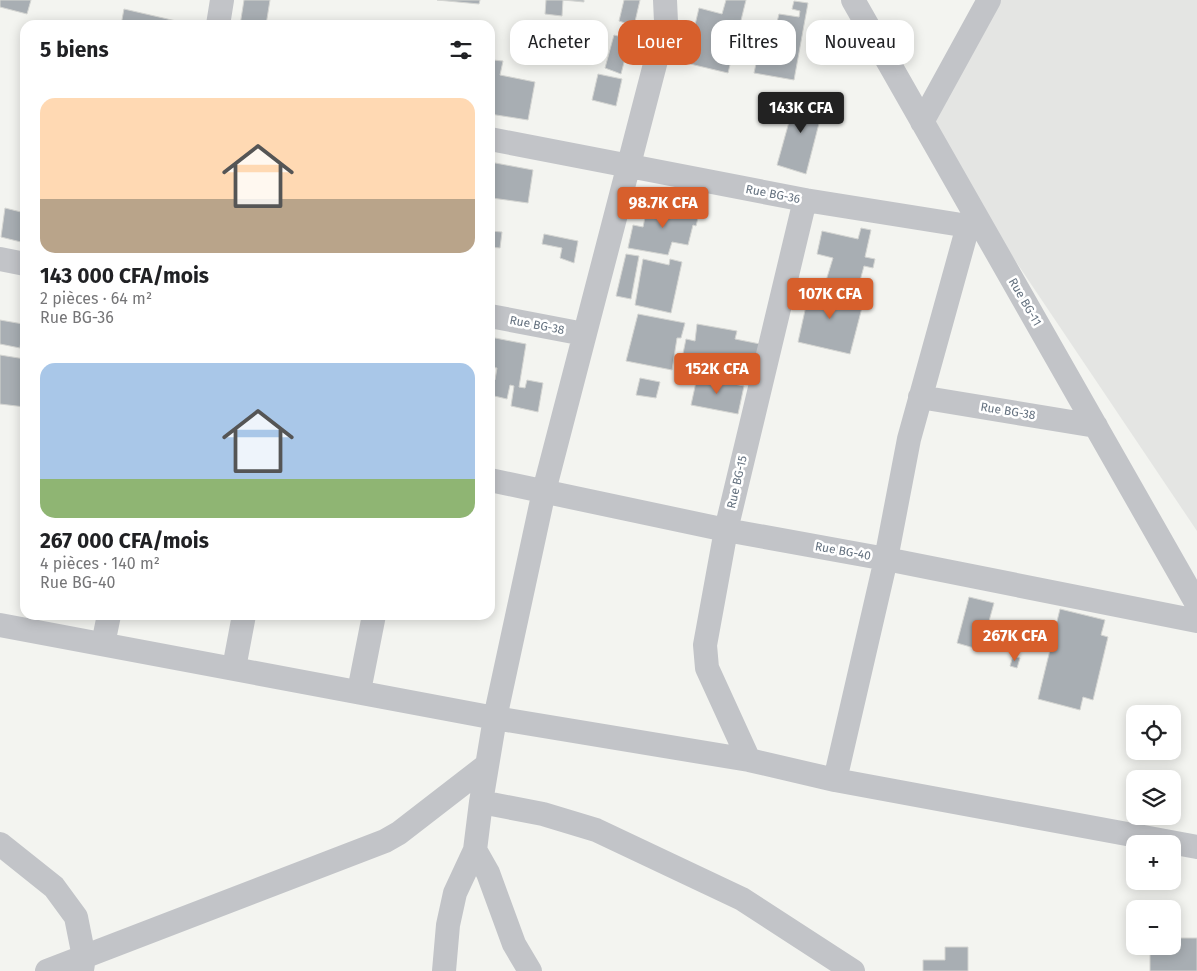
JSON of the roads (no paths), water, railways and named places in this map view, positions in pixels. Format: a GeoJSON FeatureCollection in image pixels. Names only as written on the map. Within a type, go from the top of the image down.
{"type":"FeatureCollection","features":[{"type":"Feature","properties":{"kind":"street"},"geometry":{"type":"LineString","coordinates":[[219,20],[222,0]]}},
{"type":"Feature","properties":{"kind":"street"},"geometry":{"type":"LineString","coordinates":[[444,971],[448,925],[455,893],[475,850],[495,718],[544,491],[666,22],[665,0]]}},
{"type":"Feature","properties":{"kind":"street","name":"Rue BG-11"},"geometry":{"type":"LineString","coordinates":[[853,0],[922,122],[974,224],[1096,426],[1197,604]]}},
{"type":"Feature","properties":{"kind":"street"},"geometry":{"type":"LineString","coordinates":[[922,122],[988,0]]}},
{"type":"Feature","properties":{"kind":"street","name":"Rue BG-36"},"geometry":{"type":"LineString","coordinates":[[495,140],[805,200],[974,224]]}},
{"type":"Feature","properties":{"kind":"street","name":"Rue BG-15"},"geometry":{"type":"LineString","coordinates":[[749,760],[707,668],[705,645],[726,530],[805,200]]}},
{"type":"Feature","properties":{"kind":"street"},"geometry":{"type":"LineString","coordinates":[[835,780],[886,559],[909,439],[920,397],[974,224]]}},
{"type":"Feature","properties":{"kind":"street"},"geometry":{"type":"LineString","coordinates":[[0,259],[20,263]]}},
{"type":"Feature","properties":{"kind":"street","name":"Rue BG-38"},"geometry":{"type":"LineString","coordinates":[[495,317],[584,334]]}},
{"type":"Feature","properties":{"kind":"street","name":"Rue BG-38"},"geometry":{"type":"LineString","coordinates":[[920,397],[1096,426]]}},
{"type":"Feature","properties":{"kind":"street","name":"Rue BG-40"},"geometry":{"type":"LineString","coordinates":[[495,481],[726,530],[886,559],[1197,621]]}},
{"type":"Feature","properties":{"kind":"street"},"geometry":{"type":"LineString","coordinates":[[103,644],[108,620]]}},
{"type":"Feature","properties":{"kind":"street"},"geometry":{"type":"LineString","coordinates":[[234,668],[243,620]]}},
{"type":"Feature","properties":{"kind":"street"},"geometry":{"type":"LineString","coordinates":[[359,691],[373,620]]}},
{"type":"Feature","properties":{"kind":"street"},"geometry":{"type":"LineString","coordinates":[[0,625],[495,718],[749,760],[835,780],[1197,847]]}},
{"type":"Feature","properties":{"kind":"street"},"geometry":{"type":"LineString","coordinates":[[47,971],[83,964],[385,841],[487,765]]}},
{"type":"Feature","properties":{"kind":"street"},"geometry":{"type":"LineString","coordinates":[[481,802],[542,814],[596,830],[742,899],[853,971]]}},
{"type":"Feature","properties":{"kind":"street"},"geometry":{"type":"LineString","coordinates":[[0,844],[54,888],[76,917],[83,964]]}},
{"type":"Feature","properties":{"kind":"street"},"geometry":{"type":"LineString","coordinates":[[475,850],[488,873],[514,944],[530,971]]}}]}
